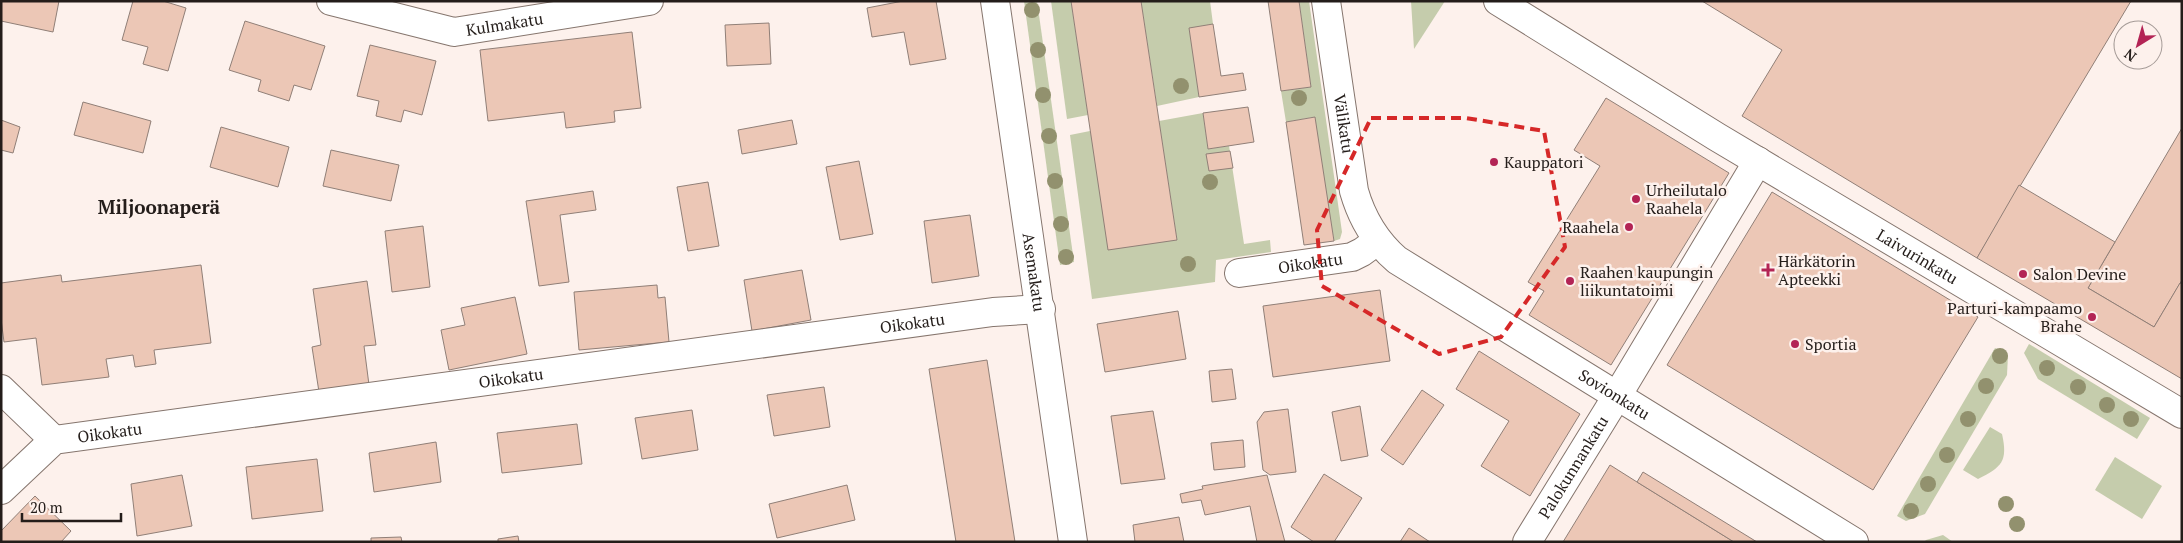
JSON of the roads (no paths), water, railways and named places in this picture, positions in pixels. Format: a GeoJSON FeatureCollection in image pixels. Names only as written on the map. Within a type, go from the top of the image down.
{"type":"FeatureCollection","features":[{"type":"Feature","properties":{"kind":"street","name":"Kulmakatu"},"geometry":{"type":"LineString","coordinates":[[331,1],[454,32],[649,1]]}},
{"type":"Feature","properties":{"kind":"street","name":"Asemakatu"},"geometry":{"type":"LineString","coordinates":[[995,1],[1041,309],[1073,542]]}},
{"type":"Feature","properties":{"kind":"street","name":"Välikatu"},"geometry":{"type":"LineString","coordinates":[[1326,1],[1354,191],[1364,219],[1377,241]]}},
{"type":"Feature","properties":{"kind":"street","name":"Laivurinkatu"},"geometry":{"type":"LineString","coordinates":[[1498,1],[1758,161],[2182,414]]}},
{"type":"Feature","properties":{"kind":"street","name":"Palokunnankatu"},"geometry":{"type":"LineString","coordinates":[[1527,542],[1758,161]]}},
{"type":"Feature","properties":{"kind":"street","name":"Oikokatu"},"geometry":{"type":"LineString","coordinates":[[1239,273],[1352,257],[1377,241]]}},
{"type":"Feature","properties":{"kind":"street","name":"Sovionkatu"},"geometry":{"type":"LineString","coordinates":[[1377,241],[1397,260],[1854,542]]}},
{"type":"Feature","properties":{"kind":"street","name":"Oikokatu"},"geometry":{"type":"LineString","coordinates":[[1,490],[54,440],[973,315],[1041,309]]}},
{"type":"Feature","properties":{"kind":"street"},"geometry":{"type":"LineString","coordinates":[[1,389],[54,440]]}},
{"type":"Feature","properties":{"kind":"place","name":"Kauppatori"},"geometry":{"type":"Point","coordinates":[1494,162]}},
{"type":"Feature","properties":{"kind":"place","name":"Urheilutalo Raahela"},"geometry":{"type":"Point","coordinates":[1636,199]}},
{"type":"Feature","properties":{"kind":"place","name":"Raahela"},"geometry":{"type":"Point","coordinates":[1629,227]}},
{"type":"Feature","properties":{"kind":"place","name":"Härkätorin Apteekki"},"geometry":{"type":"Point","coordinates":[1768,270]}},
{"type":"Feature","properties":{"kind":"place","name":"Salon Devine"},"geometry":{"type":"Point","coordinates":[2023,274]}},
{"type":"Feature","properties":{"kind":"place","name":"Raahen kaupungin liikuntatoimi"},"geometry":{"type":"Point","coordinates":[1570,281]}},
{"type":"Feature","properties":{"kind":"place","name":"Parturi-kampaamo Brahe"},"geometry":{"type":"Point","coordinates":[2092,317]}},
{"type":"Feature","properties":{"kind":"place","name":"Sportia"},"geometry":{"type":"Point","coordinates":[1795,344]}},
{"type":"Feature","properties":{"kind":"district","name":"Miljoonaperä"},"geometry":{"type":"Point","coordinates":[159,207]}}]}
